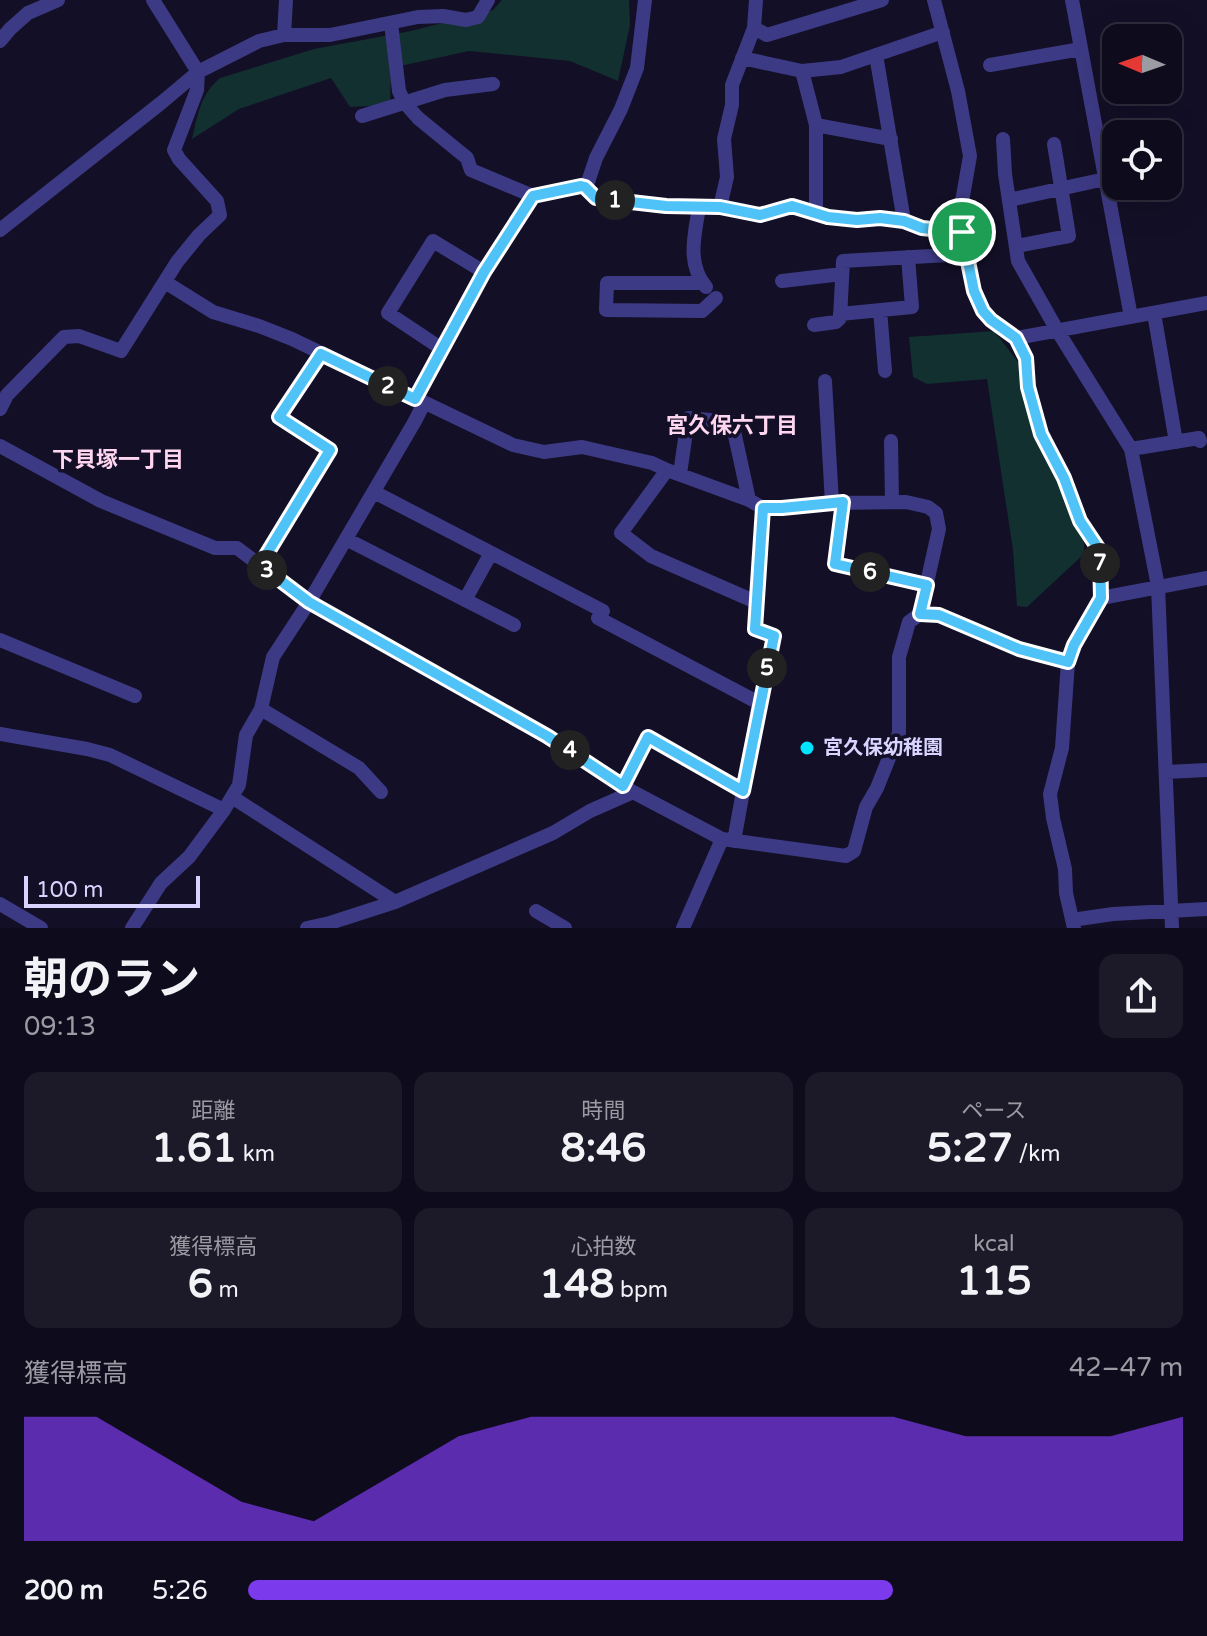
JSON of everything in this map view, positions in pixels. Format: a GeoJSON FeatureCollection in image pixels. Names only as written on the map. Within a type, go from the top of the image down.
{"type":"FeatureCollection","features":[{"type":"Feature","properties":{"kind":"street"},"geometry":{"type":"LineString","coordinates":[[0,41],[28,13],[58,0]]}},
{"type":"Feature","properties":{"kind":"street"},"geometry":{"type":"LineString","coordinates":[[0,409],[7,395],[64,337],[79,336],[121,351],[177,262],[220,215],[217,201],[174,150],[197,90],[198,72],[153,0]]}},
{"type":"Feature","properties":{"kind":"street"},"geometry":{"type":"LineString","coordinates":[[284,35],[286,0]]}},
{"type":"Feature","properties":{"kind":"street"},"geometry":{"type":"LineString","coordinates":[[0,230],[198,72],[259,41],[284,35],[330,35],[418,17],[443,16],[466,20],[478,17],[488,0]]}},
{"type":"Feature","properties":{"kind":"street"},"geometry":{"type":"LineString","coordinates":[[586,188],[596,158],[621,109],[637,68],[645,0]]}},
{"type":"Feature","properties":{"kind":"street"},"geometry":{"type":"LineString","coordinates":[[720,207],[727,177],[724,139],[732,105],[732,85],[754,28],[756,0]]}},
{"type":"Feature","properties":{"kind":"street"},"geometry":{"type":"LineString","coordinates":[[754,28],[767,35],[882,0]]}},
{"type":"Feature","properties":{"kind":"street"},"geometry":{"type":"LineString","coordinates":[[934,0],[958,91],[970,156],[960,213],[974,291],[983,311],[1016,338],[1026,358],[1028,387],[1041,434],[1064,478],[1080,521],[1100,551],[1101,598],[1074,645],[1068,662],[1062,748],[1050,794],[1073,924],[1113,914],[1207,909]]}},
{"type":"Feature","properties":{"kind":"street"},"geometry":{"type":"LineString","coordinates":[[1072,0],[1102,163]]}},
{"type":"Feature","properties":{"kind":"street"},"geometry":{"type":"LineString","coordinates":[[391,23],[399,91],[405,103],[418,118],[467,158],[471,170],[533,196],[581,186],[596,198],[666,206],[720,207],[760,215],[792,206],[828,217],[857,220],[880,218],[904,221],[922,228],[962,232]]}},
{"type":"Feature","properties":{"kind":"street"},"geometry":{"type":"LineString","coordinates":[[742,58],[802,71],[841,67],[943,32]]}},
{"type":"Feature","properties":{"kind":"street"},"geometry":{"type":"LineString","coordinates":[[990,65],[1081,49]]}},
{"type":"Feature","properties":{"kind":"street"},"geometry":{"type":"LineString","coordinates":[[876,55],[904,221]]}},
{"type":"Feature","properties":{"kind":"street"},"geometry":{"type":"LineString","coordinates":[[802,71],[816,125],[816,213]]}},
{"type":"Feature","properties":{"kind":"street"},"geometry":{"type":"LineString","coordinates":[[362,116],[445,90],[493,84]]}},
{"type":"Feature","properties":{"kind":"street"},"geometry":{"type":"LineString","coordinates":[[816,125],[891,139]]}},
{"type":"Feature","properties":{"kind":"street"},"geometry":{"type":"LineString","coordinates":[[1003,139],[1018,261],[1131,449],[1158,586],[1172,928]]}},
{"type":"Feature","properties":{"kind":"street"},"geometry":{"type":"LineString","coordinates":[[1016,246],[1069,236],[1054,144]]}},
{"type":"Feature","properties":{"kind":"street"},"geometry":{"type":"LineString","coordinates":[[1009,200],[1102,180]]}},
{"type":"Feature","properties":{"kind":"street"},"geometry":{"type":"LineString","coordinates":[[132,928],[161,883],[189,857],[239,785],[246,735],[261,709],[273,657],[374,492],[442,349],[484,272],[533,196]]}},
{"type":"Feature","properties":{"kind":"street"},"geometry":{"type":"LineString","coordinates":[[1109,200],[1131,317]]}},
{"type":"Feature","properties":{"kind":"street"},"geometry":{"type":"LineString","coordinates":[[699,207],[694,266],[702,283],[718,300],[702,311],[606,310],[607,283],[702,283]]}},
{"type":"Feature","properties":{"kind":"street"},"geometry":{"type":"LineString","coordinates":[[442,349],[388,313],[433,241],[484,272]]}},
{"type":"Feature","properties":{"kind":"street"},"geometry":{"type":"LineString","coordinates":[[814,325],[836,322],[840,318],[843,261],[966,254]]}},
{"type":"Feature","properties":{"kind":"street"},"geometry":{"type":"LineString","coordinates":[[840,314],[912,307],[908,257]]}},
{"type":"Feature","properties":{"kind":"street"},"geometry":{"type":"LineString","coordinates":[[782,281],[842,274]]}},
{"type":"Feature","properties":{"kind":"street"},"geometry":{"type":"LineString","coordinates":[[165,282],[213,312],[259,326],[513,445],[544,452],[582,447],[652,463],[756,504],[782,508],[837,502],[906,502],[928,507],[936,513],[939,529],[920,614]]}},
{"type":"Feature","properties":{"kind":"street"},"geometry":{"type":"LineString","coordinates":[[1016,338],[1207,303]]}},
{"type":"Feature","properties":{"kind":"street"},"geometry":{"type":"LineString","coordinates":[[880,310],[885,371]]}},
{"type":"Feature","properties":{"kind":"street"},"geometry":{"type":"LineString","coordinates":[[1154,313],[1176,442]]}},
{"type":"Feature","properties":{"kind":"street"},"geometry":{"type":"LineString","coordinates":[[260,565],[330,450],[279,417],[321,354]]}},
{"type":"Feature","properties":{"kind":"street"},"geometry":{"type":"LineString","coordinates":[[825,381],[837,502],[835,564],[927,585]]}},
{"type":"Feature","properties":{"kind":"street"},"geometry":{"type":"LineString","coordinates":[[683,928],[728,840],[743,791],[774,636],[755,629],[756,602],[756,504],[732,422],[688,418],[673,472],[621,533],[651,556],[756,602]]}},
{"type":"Feature","properties":{"kind":"street"},"geometry":{"type":"LineString","coordinates":[[1131,449],[1199,438],[1200,441]]}},
{"type":"Feature","properties":{"kind":"street"},"geometry":{"type":"LineString","coordinates":[[891,441],[892,502]]}},
{"type":"Feature","properties":{"kind":"street"},"geometry":{"type":"LineString","coordinates":[[0,446],[101,501],[215,548],[237,548],[309,602],[554,740],[628,789],[728,840],[846,856],[854,851],[866,807],[899,733],[899,657],[909,622],[920,614],[939,615],[1019,649],[1068,662]]}},
{"type":"Feature","properties":{"kind":"street"},"geometry":{"type":"LineString","coordinates":[[374,492],[603,611],[598,618],[759,703]]}},
{"type":"Feature","properties":{"kind":"street"},"geometry":{"type":"LineString","coordinates":[[346,539],[514,625]]}},
{"type":"Feature","properties":{"kind":"street"},"geometry":{"type":"LineString","coordinates":[[465,600],[491,553]]}},
{"type":"Feature","properties":{"kind":"street"},"geometry":{"type":"LineString","coordinates":[[1101,598],[1207,578]]}},
{"type":"Feature","properties":{"kind":"street"},"geometry":{"type":"LineString","coordinates":[[0,640],[135,696]]}},
{"type":"Feature","properties":{"kind":"street"},"geometry":{"type":"LineString","coordinates":[[261,709],[359,768],[381,792]]}},
{"type":"Feature","properties":{"kind":"street"},"geometry":{"type":"LineString","coordinates":[[0,734],[110,755],[228,803],[395,902]]}},
{"type":"Feature","properties":{"kind":"street"},"geometry":{"type":"LineString","coordinates":[[307,928],[395,902],[553,833],[628,789],[648,737],[743,791]]}},
{"type":"Feature","properties":{"kind":"street"},"geometry":{"type":"LineString","coordinates":[[1166,772],[1207,770]]}},
{"type":"Feature","properties":{"kind":"street"},"geometry":{"type":"LineString","coordinates":[[0,904],[41,928]]}},
{"type":"Feature","properties":{"kind":"street"},"geometry":{"type":"LineString","coordinates":[[536,911],[565,928]]}},
{"type":"Feature","properties":{"kind":"green space"},"geometry":{"type":"Polygon","coordinates":[[[502,0],[629,0],[630,25],[618,81],[570,61],[469,51],[391,68],[390,105],[350,107],[331,78],[239,109],[192,139],[204,98],[220,78],[314,49],[411,31],[493,10],[502,0]]]}},
{"type":"Feature","properties":{"kind":"green space"},"geometry":{"type":"Polygon","coordinates":[[[994,331],[1022,367],[1084,539],[1084,554],[1027,607],[1017,606],[1013,550],[987,379],[927,384],[913,377],[909,337],[994,331]]]}},
{"type":"Feature","properties":{"kind":"place","name":"宮久保幼稚園"},"geometry":{"type":"Point","coordinates":[807,748]}},
{"type":"Feature","properties":{"kind":"district","name":"宮久保六丁目"},"geometry":{"type":"Point","coordinates":[732,426]}},
{"type":"Feature","properties":{"kind":"district","name":"下貝塚一丁目"},"geometry":{"type":"Point","coordinates":[118,460]}},
{"type":"Feature","properties":{"kind":"route"},"geometry":{"type":"LineString","coordinates":[[581,186],[596,198],[666,206],[720,207],[760,215],[792,206],[828,217],[857,220],[880,218],[904,221],[922,228],[962,232],[974,291],[983,311],[1016,338],[1026,358],[1028,387],[1041,434],[1064,478],[1080,521],[1100,551],[1101,598],[1074,645],[1068,662],[1019,649],[939,615],[920,614],[927,585],[835,564],[843,502],[763,508],[755,629],[774,636],[743,791],[648,737],[623,786],[547,736],[309,602],[260,565],[330,450],[279,417],[321,354],[415,399],[484,272],[533,196],[581,186]]}}]}
